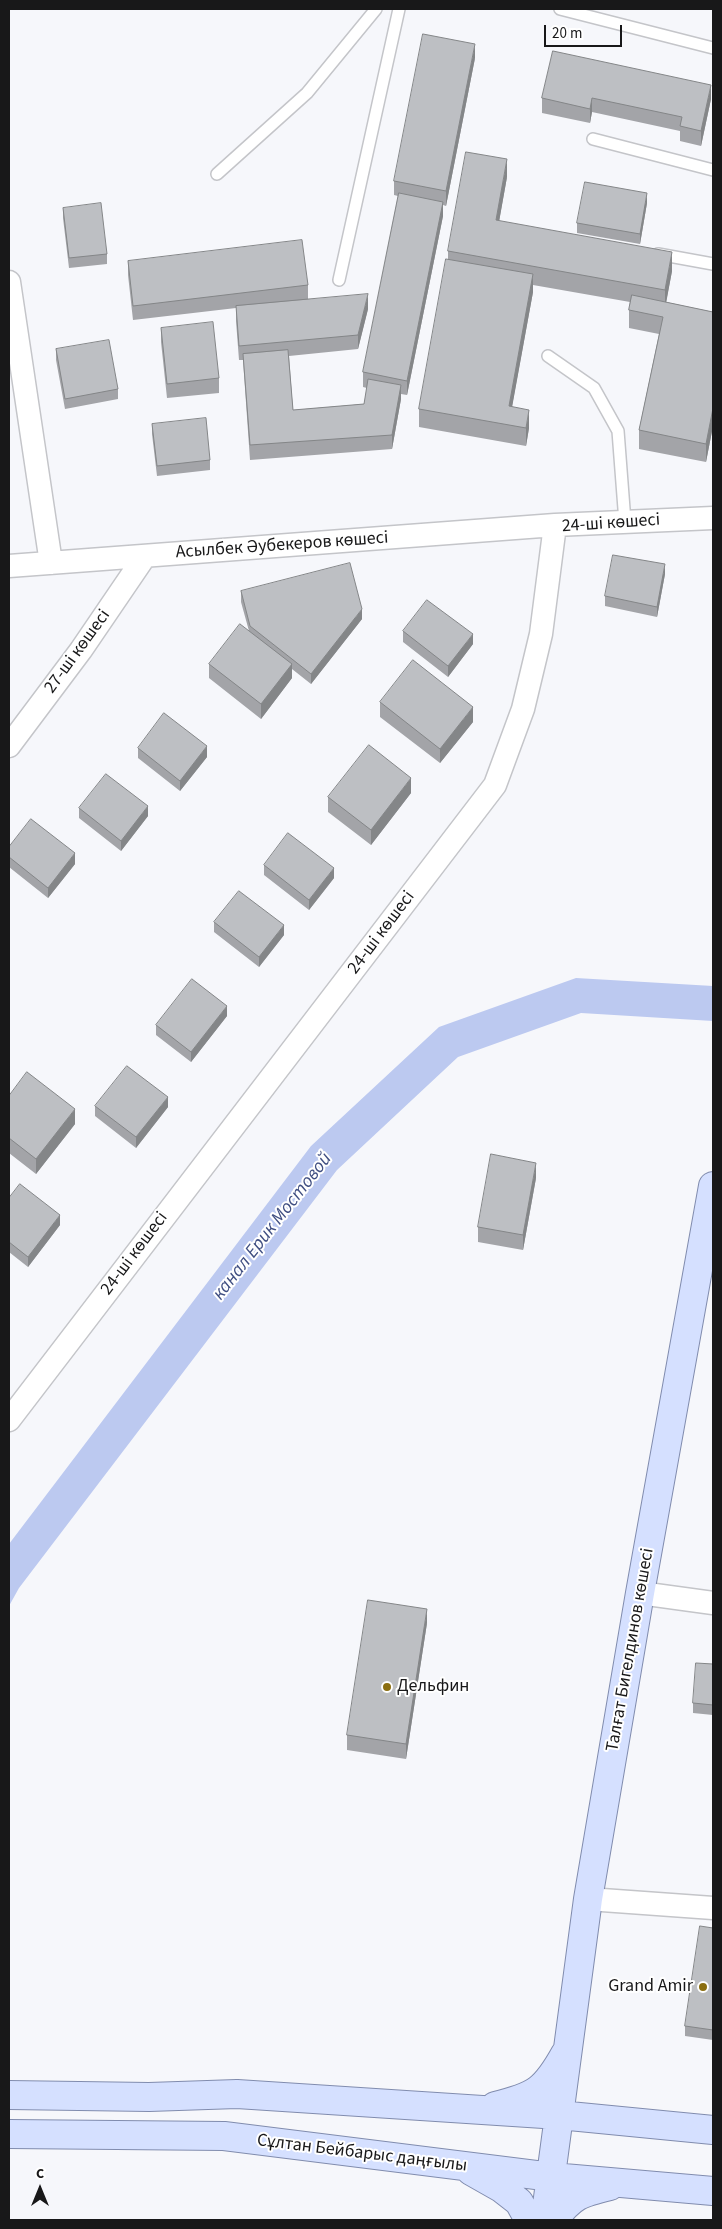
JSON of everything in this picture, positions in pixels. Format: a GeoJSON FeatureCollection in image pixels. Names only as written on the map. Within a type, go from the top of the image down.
{"type":"FeatureCollection","features":[{"type":"Feature","properties":{"kind":"main road","name":"Талғат Бигелдинов көшесі"},"geometry":{"type":"LineString","coordinates":[[544,2220],[552,2177],[588,1899],[640,1593],[713,1186]]}},
{"type":"Feature","properties":{"kind":"main road"},"geometry":{"type":"LineString","coordinates":[[478,2110],[514,2101],[533,2093],[550,2080],[568,2048]]}},
{"type":"Feature","properties":{"kind":"main road"},"geometry":{"type":"LineString","coordinates":[[568,2048],[574,2077],[581,2094],[594,2107],[613,2121]]}},
{"type":"Feature","properties":{"kind":"main road"},"geometry":{"type":"LineString","coordinates":[[9,2095],[148,2097],[237,2094],[559,2116],[713,2130]]}},
{"type":"Feature","properties":{"kind":"main road","name":"Сұлтан Бейбарыс даңғылы"},"geometry":{"type":"LineString","coordinates":[[9,2134],[224,2136],[552,2177],[713,2191]]}},
{"type":"Feature","properties":{"kind":"main road"},"geometry":{"type":"LineString","coordinates":[[460,2166],[501,2188],[519,2202],[528,2220]]}},
{"type":"Feature","properties":{"kind":"main road"},"geometry":{"type":"LineString","coordinates":[[554,2220],[566,2204],[586,2192],[622,2183]]}},
{"type":"Feature","properties":{"kind":"street"},"geometry":{"type":"LineString","coordinates":[[9,282],[51,563]]}},
{"type":"Feature","properties":{"kind":"street","name":"24-ші көшесі"},"geometry":{"type":"LineString","coordinates":[[9,1420],[495,785],[523,709],[539,643],[555,525],[713,518]]}},
{"type":"Feature","properties":{"kind":"street","name":"Асылбек Әубекеров көшесі"},"geometry":{"type":"LineString","coordinates":[[9,566],[555,525]]}},
{"type":"Feature","properties":{"kind":"street","name":"27-ші көшесі"},"geometry":{"type":"LineString","coordinates":[[9,746],[81,650],[145,556]]}},
{"type":"Feature","properties":{"kind":"street"},"geometry":{"type":"LineString","coordinates":[[640,1593],[713,1602]]}},
{"type":"Feature","properties":{"kind":"street"},"geometry":{"type":"LineString","coordinates":[[588,1899],[713,1908]]}},
{"type":"Feature","properties":{"kind":"lane"},"geometry":{"type":"LineString","coordinates":[[217,174],[307,92],[376,9]]}},
{"type":"Feature","properties":{"kind":"lane"},"geometry":{"type":"LineString","coordinates":[[339,280],[399,9]]}},
{"type":"Feature","properties":{"kind":"lane"},"geometry":{"type":"LineString","coordinates":[[560,9],[713,48]]}},
{"type":"Feature","properties":{"kind":"lane"},"geometry":{"type":"LineString","coordinates":[[593,139],[713,170]]}},
{"type":"Feature","properties":{"kind":"lane"},"geometry":{"type":"LineString","coordinates":[[649,252],[713,264]]}},
{"type":"Feature","properties":{"kind":"lane"},"geometry":{"type":"LineString","coordinates":[[548,356],[594,388],[618,430],[626,522]]}},
{"type":"Feature","properties":{"kind":"water","name":"канал Ерик Мостовой"},"geometry":{"type":"Polygon","coordinates":[[[576,978],[713,986],[713,1021],[581,1013],[458,1057],[337,1170],[19,1588],[9,1606],[9,1544],[311,1146],[439,1027],[576,978]]]}},
{"type":"Feature","properties":{"kind":"building"},"geometry":{"type":"Polygon","coordinates":[[[423,34],[475,44],[446,191],[394,181],[423,34]]]}},
{"type":"Feature","properties":{"kind":"building"},"geometry":{"type":"Polygon","coordinates":[[[553,51],[711,85],[701,131],[680,126],[682,117],[592,98],[590,109],[542,98],[553,51]]]}},
{"type":"Feature","properties":{"kind":"building"},"geometry":{"type":"Polygon","coordinates":[[[466,152],[507,159],[496,220],[672,252],[665,290],[448,251],[466,152]]]}},
{"type":"Feature","properties":{"kind":"building"},"geometry":{"type":"Polygon","coordinates":[[[585,182],[647,193],[640,234],[577,223],[585,182]]]}},
{"type":"Feature","properties":{"kind":"building"},"geometry":{"type":"Polygon","coordinates":[[[399,193],[443,202],[407,381],[363,372],[399,193]]]}},
{"type":"Feature","properties":{"kind":"building"},"geometry":{"type":"Polygon","coordinates":[[[101,203],[107,254],[69,258],[63,208],[101,203]]]}},
{"type":"Feature","properties":{"kind":"building"},"geometry":{"type":"Polygon","coordinates":[[[302,240],[308,285],[133,306],[128,261],[302,240]]]}},
{"type":"Feature","properties":{"kind":"building"},"geometry":{"type":"Polygon","coordinates":[[[446,259],[533,274],[509,406],[529,410],[526,428],[419,409],[446,259]]]}},
{"type":"Feature","properties":{"kind":"building"},"geometry":{"type":"Polygon","coordinates":[[[368,294],[358,335],[239,346],[236,306],[368,294]]]}},
{"type":"Feature","properties":{"kind":"building"},"geometry":{"type":"Polygon","coordinates":[[[632,295],[713,312],[713,408],[706,444],[639,430],[663,317],[629,310],[632,295]]]}},
{"type":"Feature","properties":{"kind":"building"},"geometry":{"type":"Polygon","coordinates":[[[213,322],[219,378],[167,384],[161,328],[213,322]]]}},
{"type":"Feature","properties":{"kind":"building"},"geometry":{"type":"Polygon","coordinates":[[[109,340],[118,389],[65,399],[56,349],[109,340]]]}},
{"type":"Feature","properties":{"kind":"building"},"geometry":{"type":"Polygon","coordinates":[[[288,350],[293,410],[364,404],[368,379],[401,385],[392,435],[250,445],[243,354],[288,350]]]}},
{"type":"Feature","properties":{"kind":"building"},"geometry":{"type":"Polygon","coordinates":[[[206,418],[210,460],[157,466],[152,424],[206,418]]]}},
{"type":"Feature","properties":{"kind":"building"},"geometry":{"type":"Polygon","coordinates":[[[613,555],[665,564],[657,607],[605,596],[613,555]]]}},
{"type":"Feature","properties":{"kind":"building"},"geometry":{"type":"Polygon","coordinates":[[[350,563],[362,609],[311,674],[250,626],[241,591],[350,563]]]}},
{"type":"Feature","properties":{"kind":"building"},"geometry":{"type":"Polygon","coordinates":[[[427,600],[473,634],[448,666],[403,631],[427,600]]]}},
{"type":"Feature","properties":{"kind":"building"},"geometry":{"type":"Polygon","coordinates":[[[240,624],[292,664],[261,704],[209,664],[240,624]]]}},
{"type":"Feature","properties":{"kind":"building"},"geometry":{"type":"Polygon","coordinates":[[[413,660],[473,707],[440,749],[380,702],[413,660]]]}},
{"type":"Feature","properties":{"kind":"building"},"geometry":{"type":"Polygon","coordinates":[[[164,713],[207,746],[180,781],[138,748],[164,713]]]}},
{"type":"Feature","properties":{"kind":"building"},"geometry":{"type":"Polygon","coordinates":[[[369,745],[411,778],[371,830],[328,797],[369,745]]]}},
{"type":"Feature","properties":{"kind":"building"},"geometry":{"type":"Polygon","coordinates":[[[106,774],[148,806],[121,841],[79,808],[106,774]]]}},
{"type":"Feature","properties":{"kind":"building"},"geometry":{"type":"Polygon","coordinates":[[[31,819],[75,853],[48,888],[9,857],[9,847],[31,819]]]}},
{"type":"Feature","properties":{"kind":"building"},"geometry":{"type":"Polygon","coordinates":[[[288,833],[334,868],[309,900],[264,865],[288,833]]]}},
{"type":"Feature","properties":{"kind":"building"},"geometry":{"type":"Polygon","coordinates":[[[239,891],[284,925],[259,957],[214,922],[239,891]]]}},
{"type":"Feature","properties":{"kind":"building"},"geometry":{"type":"Polygon","coordinates":[[[192,979],[227,1006],[191,1052],[156,1025],[192,979]]]}},
{"type":"Feature","properties":{"kind":"building"},"geometry":{"type":"Polygon","coordinates":[[[127,1066],[168,1097],[136,1137],[95,1106],[127,1066]]]}},
{"type":"Feature","properties":{"kind":"building"},"geometry":{"type":"Polygon","coordinates":[[[27,1072],[75,1109],[36,1159],[9,1138],[9,1096],[27,1072]]]}},
{"type":"Feature","properties":{"kind":"building"},"geometry":{"type":"Polygon","coordinates":[[[491,1154],[536,1163],[523,1235],[478,1227],[491,1154]]]}},
{"type":"Feature","properties":{"kind":"building"},"geometry":{"type":"Polygon","coordinates":[[[20,1184],[60,1215],[28,1257],[9,1242],[9,1198],[20,1184]]]}},
{"type":"Feature","properties":{"kind":"building","name":"Дельфин"},"geometry":{"type":"Polygon","coordinates":[[[368,1600],[427,1609],[406,1744],[347,1735],[368,1600]]]}},
{"type":"Feature","properties":{"kind":"building"},"geometry":{"type":"Polygon","coordinates":[[[696,1663],[713,1664],[713,1705],[693,1703],[696,1663]]]}},
{"type":"Feature","properties":{"kind":"building","name":"Grand Amir"},"geometry":{"type":"Polygon","coordinates":[[[700,1926],[713,1928],[713,2030],[685,2026],[700,1926]]]}},
{"type":"Feature","properties":{"kind":"place","name":"Дельфин"},"geometry":{"type":"Point","coordinates":[387,1687]}},
{"type":"Feature","properties":{"kind":"place","name":"Grand Amir"},"geometry":{"type":"Point","coordinates":[703,1987]}}]}
